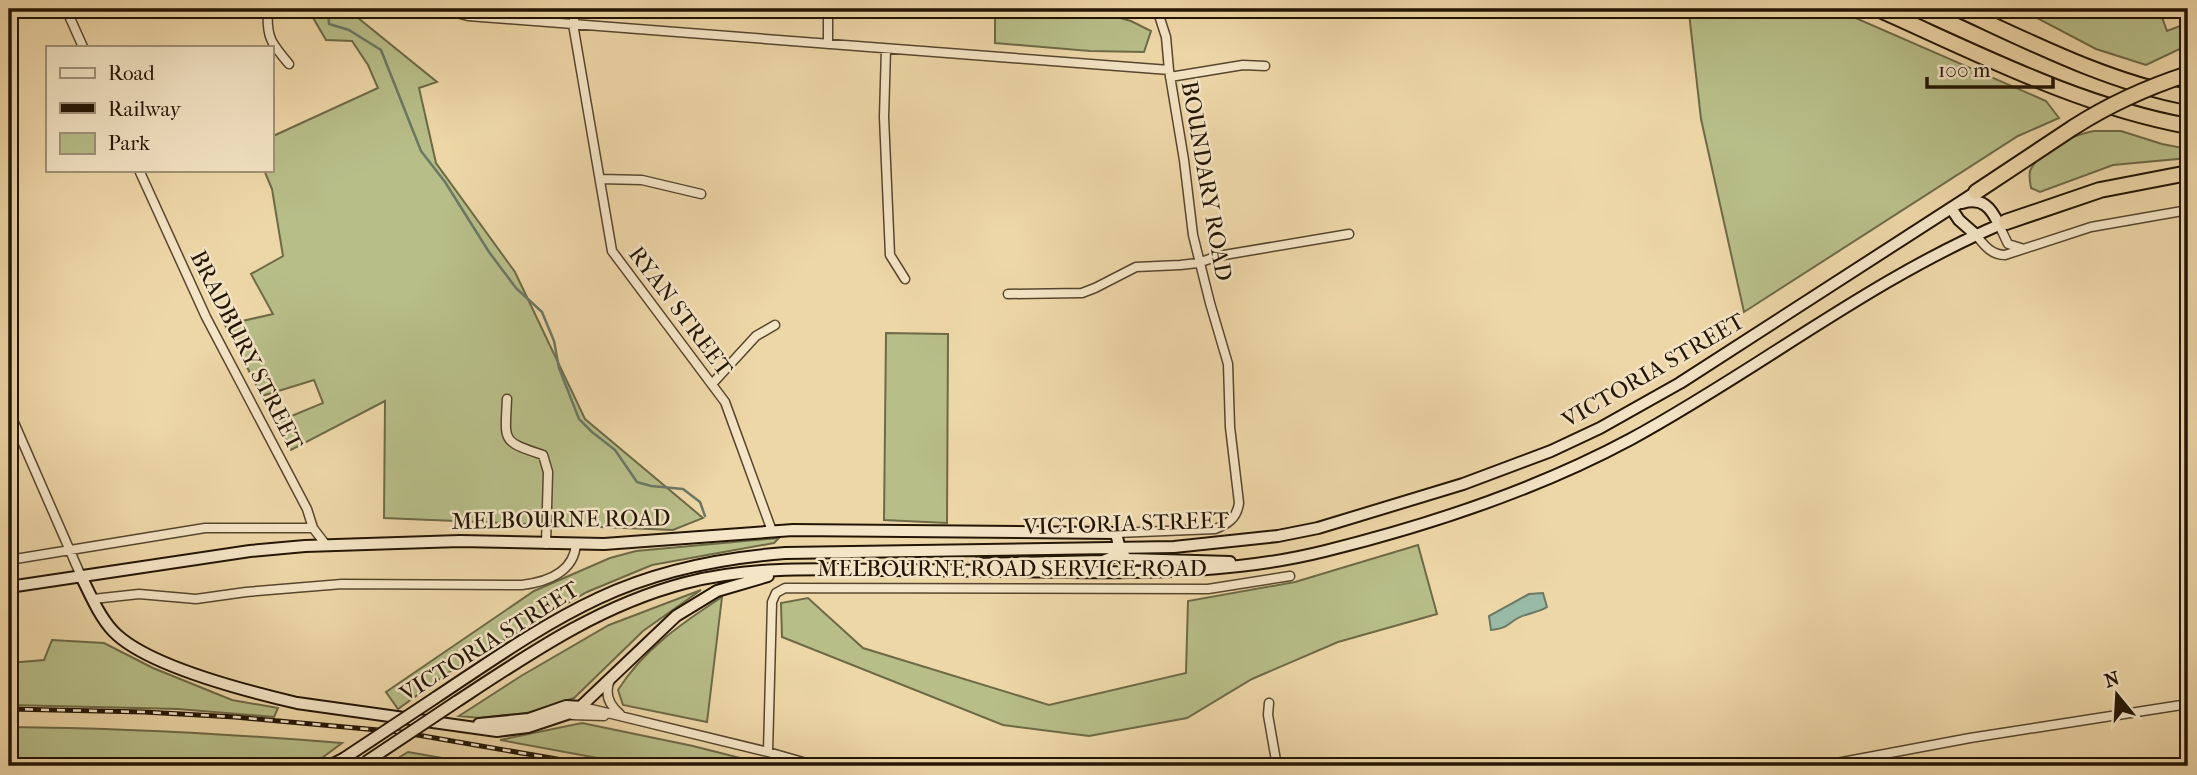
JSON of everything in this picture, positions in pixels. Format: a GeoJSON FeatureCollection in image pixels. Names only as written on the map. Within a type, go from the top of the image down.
{"type":"FeatureCollection","features":[{"type":"Feature","properties":{"kind":"highway"},"geometry":{"type":"LineString","coordinates":[[1878,9],[2060,90],[2121,110],[2188,126]]}},
{"type":"Feature","properties":{"kind":"highway"},"geometry":{"type":"LineString","coordinates":[[1958,9],[2099,71],[2136,84],[2188,97]]}},
{"type":"Feature","properties":{"kind":"highway"},"geometry":{"type":"LineString","coordinates":[[1976,192],[2117,102],[2188,74]]}},
{"type":"Feature","properties":{"kind":"highway"},"geometry":{"type":"LineString","coordinates":[[2002,223],[2100,190],[2188,173]]}},
{"type":"Feature","properties":{"kind":"main road","name":"VICTORIA STREET"},"geometry":{"type":"LineString","coordinates":[[329,766],[529,636],[599,598],[640,581],[698,565],[743,556],[785,553],[1174,547],[1209,544],[1318,528],[1463,484],[1552,451],[1600,428],[1680,383],[1976,192]]}},
{"type":"Feature","properties":{"kind":"main road"},"geometry":{"type":"LineString","coordinates":[[1976,234],[1959,220],[1953,207],[1971,201],[1983,202],[2002,223]]}},
{"type":"Feature","properties":{"kind":"main road","name":"VICTORIA STREET"},"geometry":{"type":"LineString","coordinates":[[362,764],[549,641],[600,614],[679,585],[722,575],[846,569],[1148,572],[1212,569],[1275,562],[1404,529],[1514,492],[1580,464],[1658,424],[1891,281],[1976,234],[2002,223]]}},
{"type":"Feature","properties":{"kind":"main road","name":"MELBOURNE ROAD"},"geometry":{"type":"LineString","coordinates":[[9,587],[267,549],[327,545],[460,541],[546,544],[642,542],[772,531],[1116,533]]}},
{"type":"Feature","properties":{"kind":"main road"},"geometry":{"type":"LineString","coordinates":[[1116,533],[1123,556],[1132,560],[1275,562]]}},
{"type":"Feature","properties":{"kind":"main road"},"geometry":{"type":"LineString","coordinates":[[846,569],[1098,561],[1112,559],[1119,548]]}},
{"type":"Feature","properties":{"kind":"main road"},"geometry":{"type":"LineString","coordinates":[[81,576],[110,628],[124,641],[148,655],[189,671],[297,703],[481,731],[504,731],[558,718],[583,707],[665,625],[706,597],[750,580],[802,570]]}},
{"type":"Feature","properties":{"kind":"main road"},"geometry":{"type":"LineString","coordinates":[[446,724],[501,723],[529,719],[566,706],[583,707]]}},
{"type":"Feature","properties":{"kind":"street"},"geometry":{"type":"LineString","coordinates":[[66,9],[83,46]]}},
{"type":"Feature","properties":{"kind":"street"},"geometry":{"type":"LineString","coordinates":[[268,9],[269,38],[289,64]]}},
{"type":"Feature","properties":{"kind":"street"},"geometry":{"type":"LineString","coordinates":[[442,9],[457,14],[886,48],[1169,74],[1243,65],[1265,66]]}},
{"type":"Feature","properties":{"kind":"street","name":"RYAN STREET"},"geometry":{"type":"LineString","coordinates":[[572,9],[612,251],[725,402],[772,531]]}},
{"type":"Feature","properties":{"kind":"street"},"geometry":{"type":"LineString","coordinates":[[828,9],[828,44]]}},
{"type":"Feature","properties":{"kind":"street","name":"BOUNDARY ROAD"},"geometry":{"type":"LineString","coordinates":[[1157,9],[1165,30],[1169,74],[1198,263],[1230,377],[1230,427],[1238,503],[1235,516],[1229,522]]}},
{"type":"Feature","properties":{"kind":"street"},"geometry":{"type":"LineString","coordinates":[[886,48],[884,117],[890,255],[905,279]]}},
{"type":"Feature","properties":{"kind":"street","name":"BRADBURY STREET"},"geometry":{"type":"LineString","coordinates":[[140,172],[206,317],[310,515],[313,528],[327,545]]}},
{"type":"Feature","properties":{"kind":"street"},"geometry":{"type":"LineString","coordinates":[[600,179],[642,180],[701,194]]}},
{"type":"Feature","properties":{"kind":"street"},"geometry":{"type":"LineString","coordinates":[[1976,234],[1985,246],[1997,254],[2005,255],[2071,232],[2188,210]]}},
{"type":"Feature","properties":{"kind":"street"},"geometry":{"type":"LineString","coordinates":[[2002,223],[2008,244],[2026,249]]}},
{"type":"Feature","properties":{"kind":"street"},"geometry":{"type":"LineString","coordinates":[[1008,294],[1082,293],[1136,267],[1198,263],[1218,256],[1349,234]]}},
{"type":"Feature","properties":{"kind":"street"},"geometry":{"type":"LineString","coordinates":[[712,384],[756,336],[775,325]]}},
{"type":"Feature","properties":{"kind":"street"},"geometry":{"type":"LineString","coordinates":[[507,399],[508,440],[514,445],[543,455],[548,472],[546,544]]}},
{"type":"Feature","properties":{"kind":"street"},"geometry":{"type":"LineString","coordinates":[[9,411],[81,576]]}},
{"type":"Feature","properties":{"kind":"street","name":"MELBOURNE ROAD"},"geometry":{"type":"LineString","coordinates":[[1116,533],[1204,531],[1229,522]]}},
{"type":"Feature","properties":{"kind":"street"},"geometry":{"type":"LineString","coordinates":[[9,560],[205,528],[313,528]]}},
{"type":"Feature","properties":{"kind":"street"},"geometry":{"type":"LineString","coordinates":[[93,599],[139,594],[196,599],[268,589],[342,584],[528,584],[545,580],[564,569],[574,558],[576,544]]}},
{"type":"Feature","properties":{"kind":"street","name":"MELBOURNE ROAD SERVICE ROAD"},"geometry":{"type":"LineString","coordinates":[[768,752],[772,602],[776,593],[785,587],[1208,589],[1290,576]]}},
{"type":"Feature","properties":{"kind":"street"},"geometry":{"type":"LineString","coordinates":[[614,675],[607,687],[608,699],[617,712],[628,718]]}},
{"type":"Feature","properties":{"kind":"street"},"geometry":{"type":"LineString","coordinates":[[1269,703],[1268,715],[1277,766]]}},
{"type":"Feature","properties":{"kind":"street"},"geometry":{"type":"LineString","coordinates":[[1821,766],[1970,738],[2188,704]]}},
{"type":"Feature","properties":{"kind":"street"},"geometry":{"type":"LineString","coordinates":[[583,707],[817,766]]}},
{"type":"Feature","properties":{"kind":"street"},"geometry":{"type":"LineString","coordinates":[[558,718],[595,715],[639,721]]}},
{"type":"Feature","properties":{"kind":"green space"},"geometry":{"type":"Polygon","coordinates":[[[303,9],[347,9],[437,82],[419,88],[436,163],[515,272],[585,419],[703,518],[673,530],[384,518],[385,401],[291,450],[277,422],[323,403],[314,380],[262,396],[225,325],[273,314],[251,274],[283,256],[272,189],[265,172],[273,172],[273,136],[378,88],[368,65],[352,41],[326,40],[312,16],[303,9]]]}},
{"type":"Feature","properties":{"kind":"green space"},"geometry":{"type":"Polygon","coordinates":[[[980,9],[1088,9],[1131,21],[1151,31],[1144,52],[1090,51],[995,43],[995,14],[980,9]]]}},
{"type":"Feature","properties":{"kind":"green space"},"geometry":{"type":"Polygon","coordinates":[[[1736,9],[1835,9],[2046,101],[2059,118],[2018,136],[1744,312],[1701,119],[1689,13],[1733,16],[1736,9]]]}},
{"type":"Feature","properties":{"kind":"green space"},"geometry":{"type":"Polygon","coordinates":[[[2020,9],[2157,9],[2167,31],[2188,23],[2188,45],[2146,65],[2096,49],[2020,9]]]}},
{"type":"Feature","properties":{"kind":"green space"},"geometry":{"type":"Polygon","coordinates":[[[2094,131],[2121,131],[2188,149],[2188,158],[2113,165],[2040,192],[2031,188],[2030,171],[2041,156],[2067,140],[2094,131]]]}},
{"type":"Feature","properties":{"kind":"green space"},"geometry":{"type":"Polygon","coordinates":[[[886,333],[948,334],[947,523],[884,520],[886,333]]]}},
{"type":"Feature","properties":{"kind":"green space"},"geometry":{"type":"Polygon","coordinates":[[[779,538],[774,543],[652,565],[587,592],[452,670],[398,709],[386,692],[534,591],[610,558],[636,551],[779,538]]]}},
{"type":"Feature","properties":{"kind":"green space"},"geometry":{"type":"Polygon","coordinates":[[[1418,545],[1437,614],[1338,642],[1252,679],[1187,718],[1089,736],[1003,725],[782,637],[781,603],[808,598],[863,648],[1049,705],[1186,673],[1188,601],[1295,582],[1418,545]]]}},
{"type":"Feature","properties":{"kind":"green space"},"geometry":{"type":"Polygon","coordinates":[[[701,590],[643,631],[574,698],[527,713],[480,718],[459,716],[609,625],[701,590]]]}},
{"type":"Feature","properties":{"kind":"green space"},"geometry":{"type":"Polygon","coordinates":[[[722,597],[707,722],[623,705],[618,690],[639,662],[678,627],[722,597]]]}},
{"type":"Feature","properties":{"kind":"green space"},"geometry":{"type":"Polygon","coordinates":[[[52,640],[104,643],[153,668],[232,700],[278,708],[274,717],[178,709],[9,705],[9,663],[44,660],[52,640]]]}},
{"type":"Feature","properties":{"kind":"green space"},"geometry":{"type":"Polygon","coordinates":[[[582,723],[772,766],[641,766],[500,740],[582,723]]]}},
{"type":"Feature","properties":{"kind":"green space"},"geometry":{"type":"Polygon","coordinates":[[[9,727],[176,732],[342,743],[311,766],[9,766],[9,727]]]}},
{"type":"Feature","properties":{"kind":"green space"},"geometry":{"type":"Polygon","coordinates":[[[408,752],[488,766],[385,766],[408,752]]]}},
{"type":"Feature","properties":{"kind":"shaded area"},"geometry":{"type":"Polygon","coordinates":[[[1543,593],[1547,607],[1521,616],[1504,627],[1491,630],[1489,616],[1529,594],[1543,593]]]}},
{"type":"Feature","properties":{"kind":"waterway"},"geometry":{"type":"LineString","coordinates":[[324,9],[328,13],[329,24],[349,30],[381,50],[421,151],[516,288],[542,312],[554,341],[559,368],[579,419],[615,450],[637,482],[683,489],[700,502],[705,516]]}},
{"type":"Feature","properties":{"kind":"railway"},"geometry":{"type":"LineString","coordinates":[[9,709],[235,717],[400,732],[597,766]]}}]}
